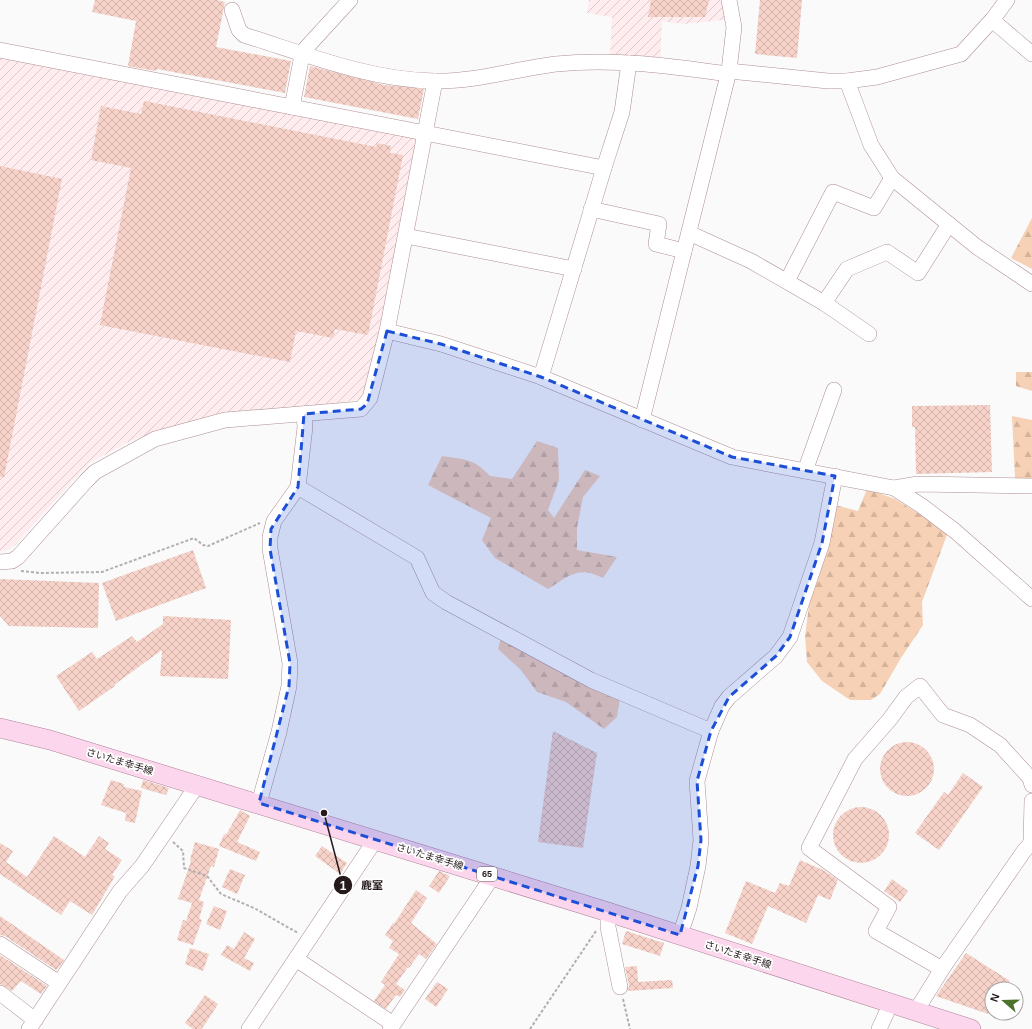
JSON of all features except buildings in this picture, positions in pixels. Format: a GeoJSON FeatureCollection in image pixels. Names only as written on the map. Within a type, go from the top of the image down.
{"type":"FeatureCollection","features":[{"type":"Feature","properties":{"kind":"main road","name":"さいたま幸手線"},"geometry":{"type":"LineString","coordinates":[[0,728],[50,740],[376,839],[680,934],[971,1029]]}},
{"type":"Feature","properties":{"kind":"street"},"geometry":{"type":"LineString","coordinates":[[292,107],[302,55],[306,48],[350,0]]}},
{"type":"Feature","properties":{"kind":"street"},"geometry":{"type":"LineString","coordinates":[[642,420],[728,72],[733,40],[733,19],[729,0]]}},
{"type":"Feature","properties":{"kind":"street"},"geometry":{"type":"LineString","coordinates":[[232,10],[240,30],[244,35],[335,65],[400,78],[435,81],[471,80],[556,64],[593,62],[674,66],[728,72],[847,81],[877,77],[961,54],[992,20],[1007,0]]}},
{"type":"Feature","properties":{"kind":"street"},"geometry":{"type":"LineString","coordinates":[[992,20],[1032,54]]}},
{"type":"Feature","properties":{"kind":"street"},"geometry":{"type":"LineString","coordinates":[[0,50],[604,168]]}},
{"type":"Feature","properties":{"kind":"street"},"geometry":{"type":"LineString","coordinates":[[542,377],[591,209],[622,112],[629,63]]}},
{"type":"Feature","properties":{"kind":"street"},"geometry":{"type":"LineString","coordinates":[[1,562],[12,561],[18,557],[95,472],[155,439],[225,420],[362,409],[367,404],[370,398],[388,331],[435,81]]}},
{"type":"Feature","properties":{"kind":"street"},"geometry":{"type":"LineString","coordinates":[[847,81],[871,145],[892,178],[977,247],[1032,284]]}},
{"type":"Feature","properties":{"kind":"street"},"geometry":{"type":"LineString","coordinates":[[787,281],[833,192],[874,208],[892,178]]}},
{"type":"Feature","properties":{"kind":"street"},"geometry":{"type":"LineString","coordinates":[[591,209],[659,224],[656,244],[684,251]]}},
{"type":"Feature","properties":{"kind":"street"},"geometry":{"type":"LineString","coordinates":[[824,303],[847,269],[887,252],[918,273],[949,224]]}},
{"type":"Feature","properties":{"kind":"street"},"geometry":{"type":"LineString","coordinates":[[688,233],[751,261],[787,281],[824,303],[869,334]]}},
{"type":"Feature","properties":{"kind":"street"},"geometry":{"type":"LineString","coordinates":[[406,236],[574,269]]}},
{"type":"Feature","properties":{"kind":"street"},"geometry":{"type":"LineString","coordinates":[[388,331],[442,344],[542,377],[732,457],[894,488],[918,484],[1032,486]]}},
{"type":"Feature","properties":{"kind":"street"},"geometry":{"type":"LineString","coordinates":[[805,471],[834,390]]}},
{"type":"Feature","properties":{"kind":"street"},"geometry":{"type":"LineString","coordinates":[[259,803],[279,732],[289,686],[290,663],[270,549],[270,537],[274,521],[298,487],[305,427],[304,414]]}},
{"type":"Feature","properties":{"kind":"street"},"geometry":{"type":"LineString","coordinates":[[680,934],[689,908],[698,866],[701,840],[697,781],[711,731],[722,706],[776,656],[790,637],[822,543],[835,476]]}},
{"type":"Feature","properties":{"kind":"street"},"geometry":{"type":"LineString","coordinates":[[298,487],[417,558],[433,593],[446,602],[591,680],[711,731]]}},
{"type":"Feature","properties":{"kind":"street"},"geometry":{"type":"LineString","coordinates":[[894,488],[922,506],[955,531],[1032,599]]}},
{"type":"Feature","properties":{"kind":"street"},"geometry":{"type":"LineString","coordinates":[[942,969],[876,931],[889,907],[809,848],[855,759],[890,719],[906,696],[920,686],[944,715],[970,724],[1000,745],[1030,778],[1032,785]]}},
{"type":"Feature","properties":{"kind":"street"},"geometry":{"type":"LineString","coordinates":[[0,993],[32,1025],[120,891],[142,866],[198,784]]}},
{"type":"Feature","properties":{"kind":"street"},"geometry":{"type":"LineString","coordinates":[[916,1011],[942,969],[1032,842],[1032,801]]}},
{"type":"Feature","properties":{"kind":"street"},"geometry":{"type":"LineString","coordinates":[[249,1029],[376,839]]}},
{"type":"Feature","properties":{"kind":"street"},"geometry":{"type":"LineString","coordinates":[[296,959],[392,1027],[493,876]]}},
{"type":"Feature","properties":{"kind":"street"},"geometry":{"type":"LineString","coordinates":[[608,912],[608,927],[620,987]]}},
{"type":"Feature","properties":{"kind":"street"},"geometry":{"type":"LineString","coordinates":[[1,947],[59,983]]}},
{"type":"Feature","properties":{"kind":"street"},"geometry":{"type":"LineString","coordinates":[[879,1029],[892,1003]]}},
{"type":"Feature","properties":{"kind":"path"},"geometry":{"type":"LineString","coordinates":[[1,562],[14,570],[40,573],[102,572],[194,538],[203,545],[208,546],[270,519],[274,521]]}},
{"type":"Feature","properties":{"kind":"path"},"geometry":{"type":"LineString","coordinates":[[163,836],[176,843],[184,851],[184,868],[207,876],[221,894],[254,908],[309,939]]}},
{"type":"Feature","properties":{"kind":"path"},"geometry":{"type":"LineString","coordinates":[[530,1029],[608,912]]}},
{"type":"Feature","properties":{"kind":"path"},"geometry":{"type":"LineString","coordinates":[[620,987],[630,1029]]}},
{"type":"Feature","properties":{"kind":"highlighted area"},"geometry":{"type":"Polygon","coordinates":[[[387,331],[441,344],[541,377],[732,457],[835,476],[822,543],[790,637],[776,656],[729,697],[711,731],[697,781],[701,840],[698,866],[680,935],[259,803],[289,686],[290,663],[270,549],[271,529],[298,487],[304,414],[361,409],[367,404],[387,331]]]}},
{"type":"Feature","properties":{"kind":"shaded area"},"geometry":{"type":"Polygon","coordinates":[[[589,0],[736,0],[733,19],[683,24],[662,21],[660,61],[610,58],[612,17],[587,13],[589,0]]]}},
{"type":"Feature","properties":{"kind":"shaded area"},"geometry":{"type":"Polygon","coordinates":[[[0,54],[419,136],[385,315],[363,398],[337,404],[215,414],[130,441],[88,464],[15,545],[8,550],[0,552],[0,54]]]}},
{"type":"Feature","properties":{"kind":"green space"},"geometry":{"type":"Polygon","coordinates":[[[1032,218],[1032,269],[1011,258],[1032,218]]]}},
{"type":"Feature","properties":{"kind":"green space"},"geometry":{"type":"Polygon","coordinates":[[[1016,372],[1032,372],[1032,391],[1016,386],[1016,372]]]}},
{"type":"Feature","properties":{"kind":"green space"},"geometry":{"type":"Polygon","coordinates":[[[1012,416],[1032,420],[1032,479],[1015,478],[1012,416]]]}},
{"type":"Feature","properties":{"kind":"green space"},"geometry":{"type":"Polygon","coordinates":[[[537,441],[558,448],[559,480],[548,510],[554,518],[585,470],[600,476],[583,497],[577,528],[577,550],[617,557],[603,578],[587,572],[580,572],[568,576],[548,589],[495,558],[482,540],[491,518],[428,485],[442,456],[463,459],[474,463],[490,476],[512,479],[537,441]]]}},
{"type":"Feature","properties":{"kind":"green space"},"geometry":{"type":"Polygon","coordinates":[[[867,489],[895,499],[948,532],[922,602],[923,625],[901,658],[880,694],[871,700],[850,700],[822,681],[807,662],[805,636],[810,598],[835,518],[835,505],[858,511],[867,489]]]}},
{"type":"Feature","properties":{"kind":"green space"},"geometry":{"type":"Polygon","coordinates":[[[501,638],[620,697],[617,717],[604,729],[566,702],[537,692],[521,670],[498,649],[501,638]]]}},
{"type":"Feature","properties":{"kind":"place","name":"鹿室"},"geometry":{"type":"Point","coordinates":[324,813]}}]}
